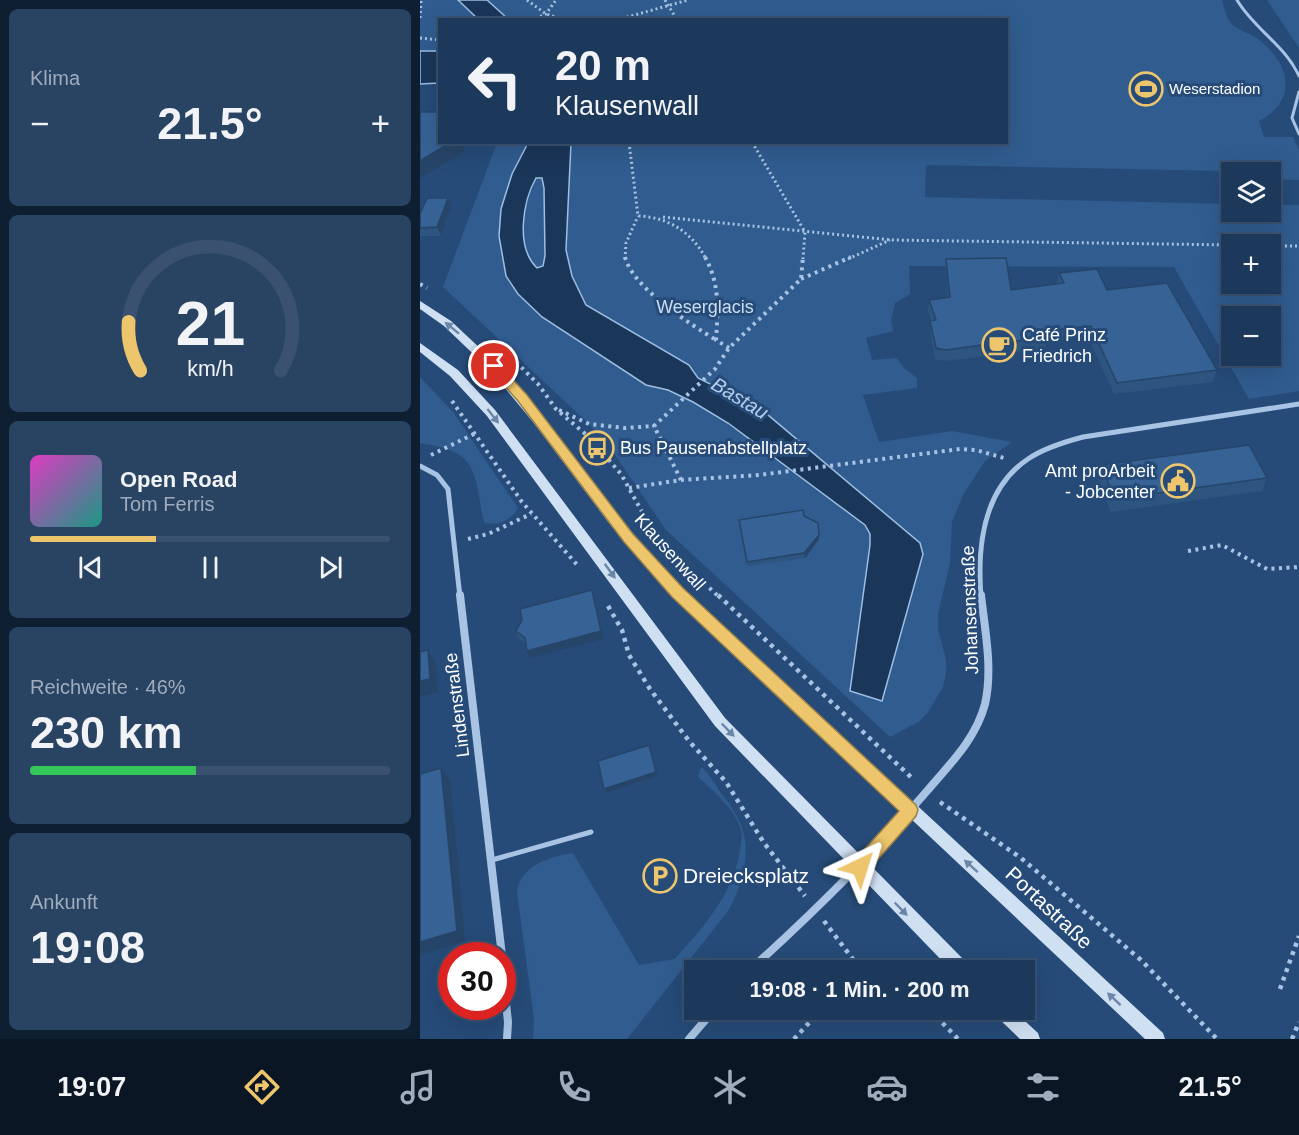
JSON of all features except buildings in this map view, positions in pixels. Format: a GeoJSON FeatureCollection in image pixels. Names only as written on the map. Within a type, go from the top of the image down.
{"type":"FeatureCollection","features":[{"type":"Feature","properties":{"kind":"main road","name":"Klausenwall"},"geometry":{"type":"LineString","coordinates":[[420,304],[464,338],[494,366],[522,398],[622,530],[678,592],[910,810]]}},
{"type":"Feature","properties":{"kind":"main road"},"geometry":{"type":"LineString","coordinates":[[420,347],[462,381],[491,413],[720,722],[952,960]]}},
{"type":"Feature","properties":{"kind":"main road","name":"Portastraße"},"geometry":{"type":"LineString","coordinates":[[910,810],[1156,1039]]}},
{"type":"Feature","properties":{"kind":"main road"},"geometry":{"type":"LineString","coordinates":[[1012,1020],[1032,1039]]}},
{"type":"Feature","properties":{"kind":"street","name":"Johansenstraße"},"geometry":{"type":"LineString","coordinates":[[761,960],[816,911],[860,867],[926,792],[970,737],[980,720],[986,701],[988,680],[980,576],[983,527],[987,508],[997,491],[1022,463],[1041,450],[1063,441],[1100,432],[1299,404]]}},
{"type":"Feature","properties":{"kind":"street","name":"Lindenstraße"},"geometry":{"type":"LineString","coordinates":[[420,466],[432,470],[442,478],[448,489],[501,942]]}},
{"type":"Feature","properties":{"kind":"street"},"geometry":{"type":"LineString","coordinates":[[507,1039],[508,1020]]}},
{"type":"Feature","properties":{"kind":"street"},"geometry":{"type":"LineString","coordinates":[[690,1039],[706,1020]]}},
{"type":"Feature","properties":{"kind":"lane"},"geometry":{"type":"LineString","coordinates":[[1237,0],[1241,10],[1255,26],[1282,49],[1293,62],[1299,76]]}},
{"type":"Feature","properties":{"kind":"lane"},"geometry":{"type":"LineString","coordinates":[[1299,92],[1292,118],[1299,134]]}},
{"type":"Feature","properties":{"kind":"lane"},"geometry":{"type":"LineString","coordinates":[[492,860],[591,832]]}},
{"type":"Feature","properties":{"kind":"path"},"geometry":{"type":"LineString","coordinates":[[420,18],[421,0]]}},
{"type":"Feature","properties":{"kind":"path"},"geometry":{"type":"LineString","coordinates":[[527,0],[546,14],[559,18]]}},
{"type":"Feature","properties":{"kind":"path"},"geometry":{"type":"LineString","coordinates":[[536,18],[546,14],[556,0]]}},
{"type":"Feature","properties":{"kind":"path"},"geometry":{"type":"LineString","coordinates":[[665,0],[676,18]]}},
{"type":"Feature","properties":{"kind":"path"},"geometry":{"type":"LineString","coordinates":[[624,18],[688,0]]}},
{"type":"Feature","properties":{"kind":"path"},"geometry":{"type":"LineString","coordinates":[[420,38],[438,40]]}},
{"type":"Feature","properties":{"kind":"path"},"geometry":{"type":"LineString","coordinates":[[629,144],[638,216],[624,249],[625,262],[658,298],[686,322],[729,348]]}},
{"type":"Feature","properties":{"kind":"path"},"geometry":{"type":"LineString","coordinates":[[753,144],[805,232],[801,279]]}},
{"type":"Feature","properties":{"kind":"path"},"geometry":{"type":"LineString","coordinates":[[638,216],[891,240],[1221,245]]}},
{"type":"Feature","properties":{"kind":"path"},"geometry":{"type":"LineString","coordinates":[[663,217],[677,224],[705,253],[718,296],[716,340]]}},
{"type":"Feature","properties":{"kind":"path"},"geometry":{"type":"LineString","coordinates":[[556,409],[589,424],[625,428],[654,426],[715,369],[729,348],[801,279],[891,240]]}},
{"type":"Feature","properties":{"kind":"path"},"geometry":{"type":"LineString","coordinates":[[1281,246],[1299,246]]}},
{"type":"Feature","properties":{"kind":"path"},"geometry":{"type":"LineString","coordinates":[[420,284],[429,290]]}},
{"type":"Feature","properties":{"kind":"path"},"geometry":{"type":"LineString","coordinates":[[514,360],[538,384],[556,409],[590,438],[621,474],[656,537],[849,716],[926,792],[1021,858],[1141,960],[1217,1039]]}},
{"type":"Feature","properties":{"kind":"path"},"geometry":{"type":"LineString","coordinates":[[450,398],[531,514],[580,569]]}},
{"type":"Feature","properties":{"kind":"path"},"geometry":{"type":"LineString","coordinates":[[654,426],[681,480]]}},
{"type":"Feature","properties":{"kind":"path"},"geometry":{"type":"LineString","coordinates":[[427,458],[476,433]]}},
{"type":"Feature","properties":{"kind":"path"},"geometry":{"type":"LineString","coordinates":[[629,488],[681,480],[759,475],[960,449],[976,450],[1022,463]]}},
{"type":"Feature","properties":{"kind":"path"},"geometry":{"type":"LineString","coordinates":[[454,543],[488,534],[531,514]]}},
{"type":"Feature","properties":{"kind":"path"},"geometry":{"type":"LineString","coordinates":[[1188,551],[1222,545],[1267,569],[1299,567]]}},
{"type":"Feature","properties":{"kind":"path"},"geometry":{"type":"LineString","coordinates":[[606,604],[622,630],[629,655],[650,689],[689,741],[726,782],[764,843],[850,960]]}},
{"type":"Feature","properties":{"kind":"path"},"geometry":{"type":"LineString","coordinates":[[1280,989],[1299,936]]}},
{"type":"Feature","properties":{"kind":"path"},"geometry":{"type":"LineString","coordinates":[[794,1039],[812,1020]]}},
{"type":"Feature","properties":{"kind":"path"},"geometry":{"type":"LineString","coordinates":[[940,1020],[958,1039]]}},
{"type":"Feature","properties":{"kind":"path"},"geometry":{"type":"LineString","coordinates":[[1292,1039],[1299,1022]]}},
{"type":"Feature","properties":{"kind":"green space","name":"Weserglacis"},"geometry":{"type":"Polygon","coordinates":[[[420,0],[1222,0],[1230,22],[1258,39],[1269,49],[1283,70],[1286,81],[1285,92],[1280,103],[1259,121],[1264,137],[1293,137],[1299,150],[1299,180],[1281,179],[1281,162],[1221,162],[1221,171],[926,165],[925,197],[1221,204],[1221,222],[1281,222],[1281,205],[1299,205],[1299,391],[1249,399],[1230,366],[1281,366],[1281,306],[1221,306],[1221,350],[1174,267],[909,266],[910,294],[895,303],[891,320],[893,331],[866,338],[872,360],[897,358],[904,368],[917,378],[917,388],[863,395],[879,442],[952,431],[1012,442],[985,461],[963,495],[952,522],[950,563],[938,614],[938,630],[946,659],[943,687],[920,721],[890,737],[666,530],[611,449],[589,424],[443,287],[497,144],[1008,144],[1008,18],[438,18],[438,51],[420,51],[420,0]]]}},
{"type":"Feature","properties":{"kind":"green space"},"geometry":{"type":"Polygon","coordinates":[[[1267,0],[1299,0],[1299,48],[1267,0]]]}},
{"type":"Feature","properties":{"kind":"green space"},"geometry":{"type":"Polygon","coordinates":[[[420,377],[453,412],[518,508],[508,519],[495,524],[485,523],[473,471],[468,463],[445,448],[420,443],[420,377]]]}},
{"type":"Feature","properties":{"kind":"green space"},"geometry":{"type":"Polygon","coordinates":[[[701,767],[732,808],[744,835],[746,846],[744,869],[728,911],[689,960],[684,960],[684,967],[627,1039],[533,1039],[534,1019],[517,892],[524,875],[546,860],[573,853],[639,965],[675,959],[724,896],[736,866],[741,844],[741,829],[733,813],[698,777],[701,767]]]}},
{"type":"Feature","properties":{"kind":"shaded area"},"geometry":{"type":"Polygon","coordinates":[[[458,0],[487,0],[507,18],[477,18],[458,0]]]}},
{"type":"Feature","properties":{"kind":"shaded area"},"geometry":{"type":"Polygon","coordinates":[[[420,51],[438,51],[438,83],[420,84],[420,51]]]}},
{"type":"Feature","properties":{"kind":"shaded area"},"geometry":{"type":"Polygon","coordinates":[[[527,144],[571,144],[566,250],[572,276],[586,305],[689,365],[698,378],[762,410],[920,543],[923,554],[882,701],[850,691],[870,545],[870,534],[865,525],[728,423],[668,390],[646,385],[542,317],[518,294],[506,276],[499,236],[501,209],[512,174],[527,144]],[[536,178],[531,188],[523,224],[526,248],[537,268],[543,266],[545,256],[542,178],[536,178]]]}},
{"type":"Feature","properties":{"kind":"place","name":"Weserstadion"},"geometry":{"type":"Point","coordinates":[1146,89]}},
{"type":"Feature","properties":{"kind":"place","name":"Café Prinz Friedrich"},"geometry":{"type":"Point","coordinates":[999,345]}},
{"type":"Feature","properties":{"kind":"place","name":"Bus Pausenabstellplatz"},"geometry":{"type":"Point","coordinates":[597,448]}},
{"type":"Feature","properties":{"kind":"place","name":"Amt proArbeit - Jobcenter"},"geometry":{"type":"Point","coordinates":[1178,481]}},
{"type":"Feature","properties":{"kind":"place","name":"Dreiecksplatz"},"geometry":{"type":"Point","coordinates":[660,876]}},
{"type":"Feature","properties":{"kind":"route"},"geometry":{"type":"LineString","coordinates":[[494,366],[522,398],[628,538],[678,592],[910,810],[860,867]]}},
{"type":"Feature","properties":{"kind":"water label","name":"Bastau"},"geometry":{"type":"Point","coordinates":[740,398]}}]}
